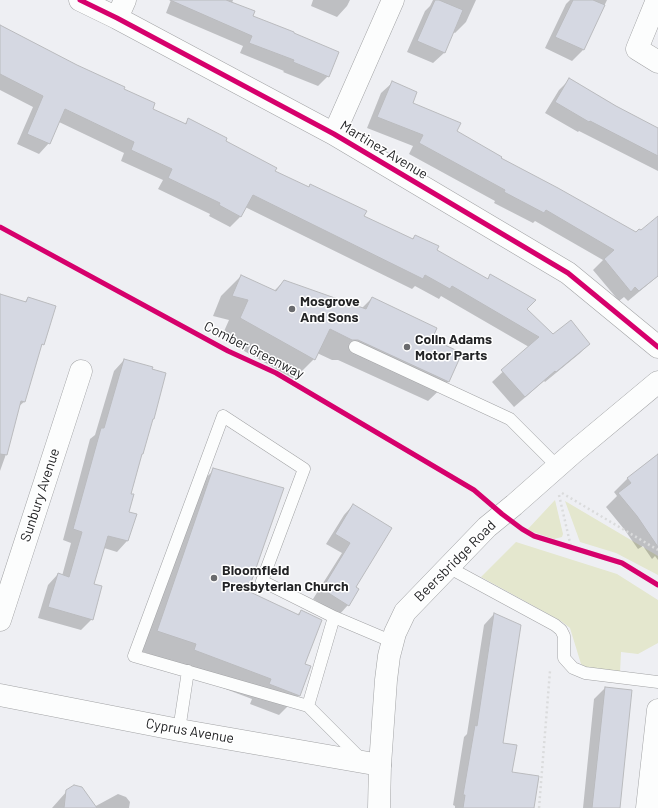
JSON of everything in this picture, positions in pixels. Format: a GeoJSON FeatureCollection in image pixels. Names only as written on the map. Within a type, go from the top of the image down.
{"type":"FeatureCollection","features":[{"type":"Feature","properties":{"kind":"street","name":"Martinez Avenue"},"geometry":{"type":"LineString","coordinates":[[80,0],[121,9],[568,273],[658,347]]}},
{"type":"Feature","properties":{"kind":"street"},"geometry":{"type":"LineString","coordinates":[[334,134],[393,0]]}},
{"type":"Feature","properties":{"kind":"street"},"geometry":{"type":"LineString","coordinates":[[658,0],[637,49],[658,62]]}},
{"type":"Feature","properties":{"kind":"street","name":"Sunbury Avenue"},"geometry":{"type":"LineString","coordinates":[[0,620],[80,370]]}},
{"type":"Feature","properties":{"kind":"street","name":"Beersbridge Road"},"geometry":{"type":"LineString","coordinates":[[379,808],[372,764],[389,656],[395,633],[405,612],[487,527],[557,466],[658,382]]}},
{"type":"Feature","properties":{"kind":"street","name":"Cyprus Avenue"},"geometry":{"type":"LineString","coordinates":[[0,695],[179,730],[372,764]]}},
{"type":"Feature","properties":{"kind":"street"},"geometry":{"type":"LineString","coordinates":[[647,808],[658,710]]}},
{"type":"Feature","properties":{"kind":"lane"},"geometry":{"type":"LineString","coordinates":[[355,347],[510,420],[557,466]]}},
{"type":"Feature","properties":{"kind":"lane"},"geometry":{"type":"LineString","coordinates":[[372,764],[308,706],[134,656],[223,416],[304,469],[262,581],[334,617],[393,642]]}},
{"type":"Feature","properties":{"kind":"lane"},"geometry":{"type":"LineString","coordinates":[[448,567],[555,625],[561,630],[564,636],[564,658],[573,668],[585,673],[658,682]]}},
{"type":"Feature","properties":{"kind":"lane"},"geometry":{"type":"LineString","coordinates":[[308,706],[334,617]]}},
{"type":"Feature","properties":{"kind":"lane"},"geometry":{"type":"LineString","coordinates":[[179,730],[188,671]]}},
{"type":"Feature","properties":{"kind":"path"},"geometry":{"type":"LineString","coordinates":[[571,548],[558,491],[658,550]]}},
{"type":"Feature","properties":{"kind":"path"},"geometry":{"type":"LineString","coordinates":[[564,545],[578,550]]}},
{"type":"Feature","properties":{"kind":"path"},"geometry":{"type":"LineString","coordinates":[[539,808],[550,670]]}},
{"type":"Feature","properties":{"kind":"green space"},"geometry":{"type":"Polygon","coordinates":[[[555,500],[563,534],[562,537],[554,539],[527,530],[555,500]]]}},
{"type":"Feature","properties":{"kind":"green space"},"geometry":{"type":"Polygon","coordinates":[[[565,501],[658,556],[658,575],[616,553],[580,542],[565,501]]]}},
{"type":"Feature","properties":{"kind":"green space"},"geometry":{"type":"Polygon","coordinates":[[[516,542],[617,574],[658,600],[658,643],[638,654],[621,652],[620,673],[587,668],[581,664],[570,628],[561,621],[481,577],[516,542]]]}},
{"type":"Feature","properties":{"kind":"building"},"geometry":{"type":"Polygon","coordinates":[[[170,0],[226,0],[255,11],[253,16],[339,52],[329,77],[293,62],[294,60],[249,43],[252,36],[170,0]]]}},
{"type":"Feature","properties":{"kind":"building"},"geometry":{"type":"Polygon","coordinates":[[[435,0],[439,0],[463,10],[445,53],[417,41],[435,0]]]}},
{"type":"Feature","properties":{"kind":"building"},"geometry":{"type":"Polygon","coordinates":[[[573,0],[593,0],[605,5],[584,50],[555,37],[573,0]]]}},
{"type":"Feature","properties":{"kind":"building"},"geometry":{"type":"Polygon","coordinates":[[[0,25],[77,65],[125,87],[124,89],[155,103],[153,109],[186,124],[188,118],[227,138],[226,141],[277,168],[275,171],[309,187],[310,184],[367,211],[364,216],[413,239],[415,235],[439,246],[437,250],[488,279],[490,274],[536,300],[527,309],[553,334],[571,320],[590,344],[525,397],[501,370],[539,337],[452,286],[450,289],[425,275],[423,279],[253,195],[241,217],[219,205],[220,203],[168,178],[172,169],[131,150],[134,142],[65,109],[50,144],[27,134],[43,96],[0,74],[0,25]]]}},
{"type":"Feature","properties":{"kind":"building"},"geometry":{"type":"Polygon","coordinates":[[[569,78],[616,106],[658,128],[658,156],[590,121],[589,122],[555,102],[569,78]]]}},
{"type":"Feature","properties":{"kind":"building"},"geometry":{"type":"Polygon","coordinates":[[[392,81],[417,92],[413,103],[461,123],[457,131],[502,157],[501,158],[636,232],[639,229],[641,230],[658,216],[658,276],[639,291],[635,287],[631,292],[604,259],[614,250],[546,210],[544,213],[504,192],[505,190],[419,143],[423,135],[377,117],[392,81]]]}},
{"type":"Feature","properties":{"kind":"building"},"geometry":{"type":"Polygon","coordinates":[[[241,275],[276,291],[284,280],[366,309],[372,297],[437,328],[432,339],[462,353],[449,382],[358,340],[352,340],[330,329],[315,360],[240,318],[248,300],[232,296],[241,275]]]}},
{"type":"Feature","properties":{"kind":"building"},"geometry":{"type":"Polygon","coordinates":[[[0,294],[26,302],[28,297],[56,306],[44,345],[42,344],[25,402],[21,401],[7,455],[0,454],[0,294]]]}},
{"type":"Feature","properties":{"kind":"building"},"geometry":{"type":"Polygon","coordinates":[[[124,359],[153,367],[152,369],[166,373],[154,419],[142,454],[131,494],[134,494],[129,512],[137,514],[128,541],[108,536],[94,584],[102,586],[93,620],[48,607],[58,573],[69,577],[82,532],[73,529],[101,428],[104,428],[124,359]]]}},
{"type":"Feature","properties":{"kind":"building"},"geometry":{"type":"Polygon","coordinates":[[[658,454],[658,547],[637,516],[618,493],[631,483],[627,478],[658,454]]]}},
{"type":"Feature","properties":{"kind":"building","name":"Bloomfield Presbyterian Church"},"geometry":{"type":"Polygon","coordinates":[[[213,468],[284,488],[248,591],[299,615],[301,610],[322,620],[305,664],[311,666],[300,696],[269,684],[271,679],[194,650],[196,644],[157,631],[213,468]]]}},
{"type":"Feature","properties":{"kind":"building"},"geometry":{"type":"Polygon","coordinates":[[[353,504],[392,528],[356,587],[359,589],[349,606],[322,589],[350,543],[335,534],[353,504]]]}},
{"type":"Feature","properties":{"kind":"building"},"geometry":{"type":"Polygon","coordinates":[[[494,613],[521,625],[503,743],[517,745],[512,772],[539,776],[534,808],[463,808],[465,795],[463,795],[475,725],[477,726],[494,613]]]}},
{"type":"Feature","properties":{"kind":"building"},"geometry":{"type":"Polygon","coordinates":[[[605,687],[632,690],[620,808],[592,808],[605,687]]]}},
{"type":"Feature","properties":{"kind":"building"},"geometry":{"type":"Polygon","coordinates":[[[74,785],[82,787],[97,808],[64,808],[66,790],[74,785]]]}},
{"type":"Feature","properties":{"kind":"cycle path"},"geometry":{"type":"LineString","coordinates":[[80,0],[117,18],[334,134],[568,273],[658,347]]}},
{"type":"Feature","properties":{"kind":"cycle path","name":"Comber Greenway"},"geometry":{"type":"LineString","coordinates":[[0,227],[228,351],[276,373],[474,490],[502,514],[534,536],[622,563],[658,585]]}},
{"type":"Feature","properties":{"kind":"place","name":"Mosgrove And Sons"},"geometry":{"type":"Point","coordinates":[292,309]}},
{"type":"Feature","properties":{"kind":"place","name":"Colin Adams Motor Parts"},"geometry":{"type":"Point","coordinates":[407,347]}},
{"type":"Feature","properties":{"kind":"place","name":"Bloomfield Presbyterian Church"},"geometry":{"type":"Point","coordinates":[214,578]}}]}
